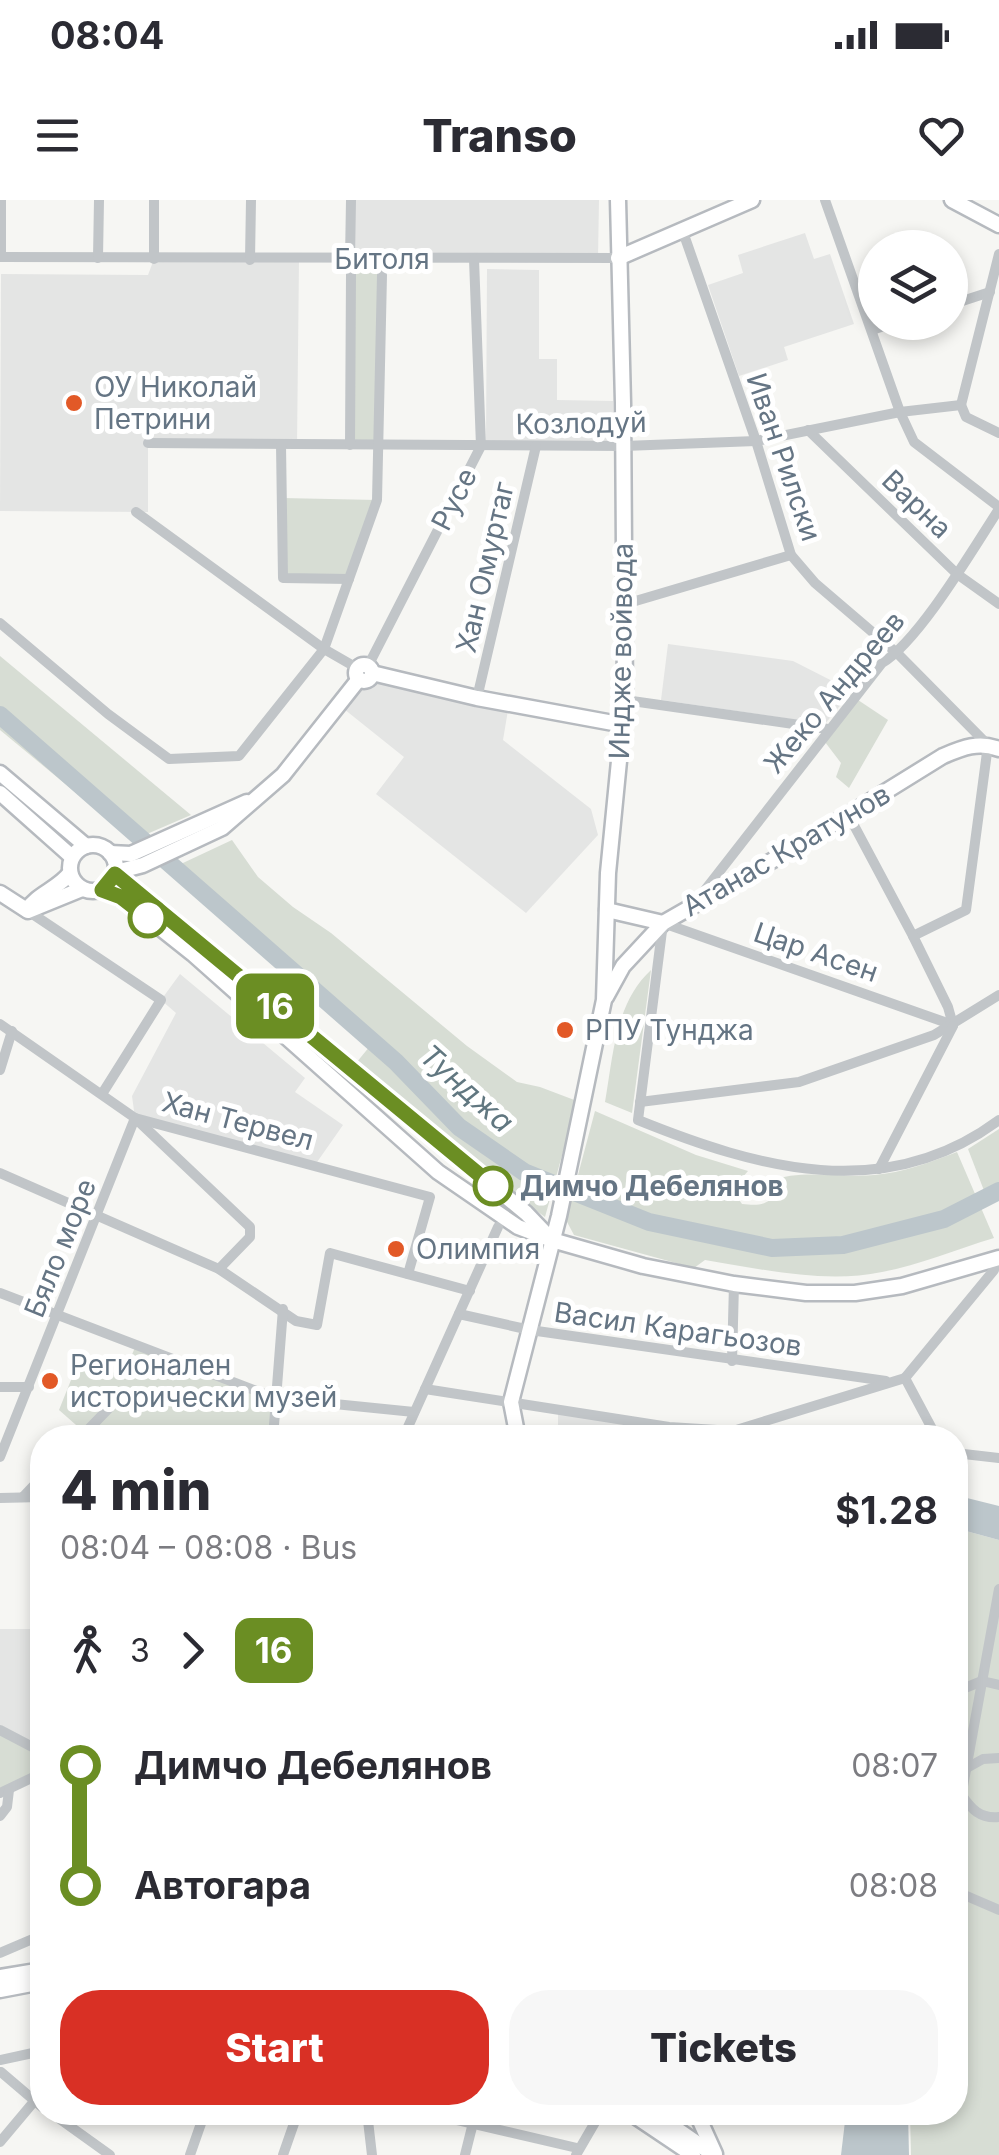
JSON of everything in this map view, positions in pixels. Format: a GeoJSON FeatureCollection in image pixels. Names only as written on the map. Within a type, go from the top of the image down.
{"type":"FeatureCollection","features":[{"type":"Feature","properties":{"kind":"street"},"geometry":{"type":"LineString","coordinates":[[0,257],[1,200]]}},
{"type":"Feature","properties":{"kind":"street"},"geometry":{"type":"LineString","coordinates":[[98,200],[98,258]]}},
{"type":"Feature","properties":{"kind":"street"},"geometry":{"type":"LineString","coordinates":[[154,200],[154,258]]}},
{"type":"Feature","properties":{"kind":"street"},"geometry":{"type":"LineString","coordinates":[[250,260],[251,200]]}},
{"type":"Feature","properties":{"kind":"street"},"geometry":{"type":"LineString","coordinates":[[350,259],[351,200]]}},
{"type":"Feature","properties":{"kind":"street","name":"Индже войвода"},"geometry":{"type":"LineString","coordinates":[[511,1402],[559,1216],[604,1000],[608,873],[625,700],[618,200]]}},
{"type":"Feature","properties":{"kind":"street","name":"Битоля"},"geometry":{"type":"LineString","coordinates":[[0,257],[618,258],[752,200]]}},
{"type":"Feature","properties":{"kind":"street"},"geometry":{"type":"LineString","coordinates":[[825,200],[858,291]]}},
{"type":"Feature","properties":{"kind":"street"},"geometry":{"type":"LineString","coordinates":[[952,200],[999,225]]}},
{"type":"Feature","properties":{"kind":"street","name":"Иван Рилски"},"geometry":{"type":"LineString","coordinates":[[682,229],[792,555],[815,583],[898,654],[994,747]]}},
{"type":"Feature","properties":{"kind":"street"},"geometry":{"type":"LineString","coordinates":[[999,254],[961,406],[966,418],[999,433]]}},
{"type":"Feature","properties":{"kind":"street","name":"Русе"},"geometry":{"type":"LineString","coordinates":[[138,861],[261,796],[283,775],[364,672],[481,446],[474,259]]}},
{"type":"Feature","properties":{"kind":"street"},"geometry":{"type":"LineString","coordinates":[[350,445],[351,274]]}},
{"type":"Feature","properties":{"kind":"street"},"geometry":{"type":"LineString","coordinates":[[0,623],[108,714],[169,759],[239,756],[324,649],[377,500],[382,274]]}},
{"type":"Feature","properties":{"kind":"street"},"geometry":{"type":"LineString","coordinates":[[968,299],[990,292]]}},
{"type":"Feature","properties":{"kind":"street"},"geometry":{"type":"LineString","coordinates":[[875,340],[914,442],[999,508]]}},
{"type":"Feature","properties":{"kind":"street","name":"Козлодуй"},"geometry":{"type":"LineString","coordinates":[[148,443],[624,446],[756,441],[900,412],[961,406]]}},
{"type":"Feature","properties":{"kind":"street","name":"Варна"},"geometry":{"type":"LineString","coordinates":[[808,430],[957,574],[999,604]]}},
{"type":"Feature","properties":{"kind":"street"},"geometry":{"type":"LineString","coordinates":[[281,445],[283,578],[349,579]]}},
{"type":"Feature","properties":{"kind":"street","name":"Хан Омуртаг"},"geometry":{"type":"LineString","coordinates":[[477,698],[536,446]]}},
{"type":"Feature","properties":{"kind":"street","name":"Жеко Андреев"},"geometry":{"type":"LineString","coordinates":[[698,900],[828,729],[882,663],[898,654],[957,574],[999,508]]}},
{"type":"Feature","properties":{"kind":"street"},"geometry":{"type":"LineString","coordinates":[[136,512],[324,649],[364,672],[624,725]]}},
{"type":"Feature","properties":{"kind":"street"},"geometry":{"type":"LineString","coordinates":[[622,605],[792,555]]}},
{"type":"Feature","properties":{"kind":"street"},"geometry":{"type":"LineString","coordinates":[[625,700],[828,729]]}},
{"type":"Feature","properties":{"kind":"street","name":"Атанас Кратунов"},"geometry":{"type":"LineString","coordinates":[[604,1000],[623,966],[662,923],[849,816],[943,756],[966,746],[994,747]]}},
{"type":"Feature","properties":{"kind":"street"},"geometry":{"type":"LineString","coordinates":[[913,936],[966,910],[994,747]]}},
{"type":"Feature","properties":{"kind":"street"},"geometry":{"type":"LineString","coordinates":[[0,773],[86,846],[102,847],[138,861]]}},
{"type":"Feature","properties":{"kind":"street"},"geometry":{"type":"LineString","coordinates":[[0,793],[71,865],[82,889]]}},
{"type":"Feature","properties":{"kind":"street"},"geometry":{"type":"LineString","coordinates":[[849,816],[913,936],[953,1025],[879,1169]]}},
{"type":"Feature","properties":{"kind":"street"},"geometry":{"type":"LineString","coordinates":[[27,911],[32,902],[55,887],[86,846]]}},
{"type":"Feature","properties":{"kind":"street"},"geometry":{"type":"LineString","coordinates":[[110,853],[115,873],[526,1213],[552,1240]]}},
{"type":"Feature","properties":{"kind":"street"},"geometry":{"type":"LineString","coordinates":[[102,890],[115,873],[138,861]]}},
{"type":"Feature","properties":{"kind":"street"},"geometry":{"type":"LineString","coordinates":[[138,861],[142,896]]}},
{"type":"Feature","properties":{"kind":"street"},"geometry":{"type":"LineString","coordinates":[[0,892],[22,894],[55,887]]}},
{"type":"Feature","properties":{"kind":"street"},"geometry":{"type":"LineString","coordinates":[[27,911],[82,889],[102,890],[126,900],[194,954],[438,1172],[518,1227],[552,1240],[643,1266],[734,1284],[806,1292],[855,1294],[902,1286],[996,1259],[994,1270],[905,1378],[752,1425]]}},
{"type":"Feature","properties":{"kind":"street"},"geometry":{"type":"LineString","coordinates":[[0,892],[161,1000],[102,1094]]}},
{"type":"Feature","properties":{"kind":"street"},"geometry":{"type":"LineString","coordinates":[[608,910],[662,923],[638,1120],[705,1147],[791,1169],[840,1172],[879,1169],[926,1158],[999,1120]]}},
{"type":"Feature","properties":{"kind":"street","name":"Цар Асен"},"geometry":{"type":"LineString","coordinates":[[662,923],[953,1025]]}},
{"type":"Feature","properties":{"kind":"street"},"geometry":{"type":"LineString","coordinates":[[640,1102],[799,1082],[953,1025],[999,995]]}},
{"type":"Feature","properties":{"kind":"street","name":"Хан Тервел"},"geometry":{"type":"LineString","coordinates":[[0,1024],[136,1118],[430,1197],[408,1274]]}},
{"type":"Feature","properties":{"kind":"street"},"geometry":{"type":"LineString","coordinates":[[0,1070],[12,1031]]}},
{"type":"Feature","properties":{"kind":"street"},"geometry":{"type":"LineString","coordinates":[[136,1118],[250,1227],[250,1237],[219,1268]]}},
{"type":"Feature","properties":{"kind":"street","name":"Бяло море"},"geometry":{"type":"LineString","coordinates":[[2,1454],[136,1118]]}},
{"type":"Feature","properties":{"kind":"street"},"geometry":{"type":"LineString","coordinates":[[0,1173],[219,1268],[296,1321],[317,1325],[330,1253],[470,1290]]}},
{"type":"Feature","properties":{"kind":"street"},"geometry":{"type":"LineString","coordinates":[[408,1425],[498,1227]]}},
{"type":"Feature","properties":{"kind":"street"},"geometry":{"type":"LineString","coordinates":[[732,1361],[734,1284]]}},
{"type":"Feature","properties":{"kind":"street"},"geometry":{"type":"LineString","coordinates":[[0,1293],[275,1398],[414,1412]]}},
{"type":"Feature","properties":{"kind":"street"},"geometry":{"type":"LineString","coordinates":[[274,1425],[282,1309]]}},
{"type":"Feature","properties":{"kind":"street","name":"Васил Карагьозов"},"geometry":{"type":"LineString","coordinates":[[459,1314],[559,1335],[892,1382]]}},
{"type":"Feature","properties":{"kind":"street"},"geometry":{"type":"LineString","coordinates":[[905,1378],[930,1425]]}},
{"type":"Feature","properties":{"kind":"street"},"geometry":{"type":"LineString","coordinates":[[0,1388],[29,1387]]}},
{"type":"Feature","properties":{"kind":"street"},"geometry":{"type":"LineString","coordinates":[[425,1389],[647,1425]]}},
{"type":"Feature","properties":{"kind":"street"},"geometry":{"type":"LineString","coordinates":[[511,1402],[515,1425]]}},
{"type":"Feature","properties":{"kind":"street"},"geometry":{"type":"LineString","coordinates":[[93,1425],[112,1405]]}},
{"type":"Feature","properties":{"kind":"street"},"geometry":{"type":"LineString","coordinates":[[968,1454],[999,1458]]}},
{"type":"Feature","properties":{"kind":"street"},"geometry":{"type":"LineString","coordinates":[[24,1497],[30,1490]]}},
{"type":"Feature","properties":{"kind":"street"},"geometry":{"type":"LineString","coordinates":[[0,1498],[30,1497]]}},
{"type":"Feature","properties":{"kind":"street"},"geometry":{"type":"LineString","coordinates":[[968,1737],[999,1588]]}},
{"type":"Feature","properties":{"kind":"street"},"geometry":{"type":"LineString","coordinates":[[968,1687],[982,1682],[999,1685]]}},
{"type":"Feature","properties":{"kind":"street"},"geometry":{"type":"LineString","coordinates":[[0,1730],[30,1746]]}},
{"type":"Feature","properties":{"kind":"street"},"geometry":{"type":"LineString","coordinates":[[968,1766],[999,1758]]}},
{"type":"Feature","properties":{"kind":"street"},"geometry":{"type":"LineString","coordinates":[[0,1816],[7,1807],[4,1792],[30,1780]]}},
{"type":"Feature","properties":{"kind":"street"},"geometry":{"type":"LineString","coordinates":[[968,1805],[988,1818],[999,1817]]}},
{"type":"Feature","properties":{"kind":"street"},"geometry":{"type":"LineString","coordinates":[[968,1897],[999,1910]]}},
{"type":"Feature","properties":{"kind":"street"},"geometry":{"type":"LineString","coordinates":[[0,1953],[30,1940]]}},
{"type":"Feature","properties":{"kind":"street"},"geometry":{"type":"LineString","coordinates":[[0,1977],[30,1972]]}},
{"type":"Feature","properties":{"kind":"street"},"geometry":{"type":"LineString","coordinates":[[0,1990],[30,1984]]}},
{"type":"Feature","properties":{"kind":"street"},"geometry":{"type":"LineString","coordinates":[[0,2060],[30,2054]]}},
{"type":"Feature","properties":{"kind":"street"},"geometry":{"type":"LineString","coordinates":[[1,2072],[30,2093]]}},
{"type":"Feature","properties":{"kind":"street"},"geometry":{"type":"LineString","coordinates":[[0,2142],[30,2110]]}},
{"type":"Feature","properties":{"kind":"street"},"geometry":{"type":"LineString","coordinates":[[68,2125],[110,2155]]}},
{"type":"Feature","properties":{"kind":"street"},"geometry":{"type":"LineString","coordinates":[[190,2155],[200,2125]]}},
{"type":"Feature","properties":{"kind":"street"},"geometry":{"type":"LineString","coordinates":[[283,2155],[293,2125]]}},
{"type":"Feature","properties":{"kind":"street"},"geometry":{"type":"LineString","coordinates":[[369,2125],[372,2155]]}},
{"type":"Feature","properties":{"kind":"street"},"geometry":{"type":"LineString","coordinates":[[466,2155],[473,2125]]}},
{"type":"Feature","properties":{"kind":"street"},"geometry":{"type":"LineString","coordinates":[[480,2125],[577,2152],[593,2125]]}},
{"type":"Feature","properties":{"kind":"street"},"geometry":{"type":"LineString","coordinates":[[651,2125],[689,2148],[714,2155]]}},
{"type":"Feature","properties":{"kind":"street"},"geometry":{"type":"LineString","coordinates":[[670,2125],[689,2148]]}},
{"type":"Feature","properties":{"kind":"street"},"geometry":{"type":"LineString","coordinates":[[699,2125],[714,2155]]}},
{"type":"Feature","properties":{"kind":"shaded area"},"geometry":{"type":"Polygon","coordinates":[[[351,200],[599,200],[598,258],[350,259],[351,200]]]}},
{"type":"Feature","properties":{"kind":"shaded area"},"geometry":{"type":"Polygon","coordinates":[[[805,233],[814,259],[830,254],[854,324],[784,347],[788,360],[739,376],[708,285],[743,273],[738,255],[805,233]]]}},
{"type":"Feature","properties":{"kind":"shaded area"},"geometry":{"type":"Polygon","coordinates":[[[154,259],[299,260],[297,445],[148,444],[148,512],[0,511],[1,274],[148,275],[154,259]]]}},
{"type":"Feature","properties":{"kind":"shaded area"},"geometry":{"type":"Polygon","coordinates":[[[350,259],[382,259],[380,446],[350,445],[350,259]]]}},
{"type":"Feature","properties":{"kind":"shaded area"},"geometry":{"type":"Polygon","coordinates":[[[487,269],[539,270],[539,359],[557,359],[557,400],[613,401],[613,442],[486,441],[487,269]]]}},
{"type":"Feature","properties":{"kind":"shaded area"},"geometry":{"type":"Polygon","coordinates":[[[282,498],[377,500],[349,579],[283,578],[282,498]]]}},
{"type":"Feature","properties":{"kind":"shaded area"},"geometry":{"type":"Polygon","coordinates":[[[668,644],[793,661],[852,691],[825,724],[661,700],[668,644]]]}},
{"type":"Feature","properties":{"kind":"shaded area"},"geometry":{"type":"Polygon","coordinates":[[[0,656],[191,815],[133,840],[0,730],[0,656]]]}},
{"type":"Feature","properties":{"kind":"shaded area"},"geometry":{"type":"Polygon","coordinates":[[[364,674],[509,704],[503,740],[591,809],[598,835],[526,913],[376,794],[404,757],[339,705],[364,674]]]}},
{"type":"Feature","properties":{"kind":"shaded area"},"geometry":{"type":"Polygon","coordinates":[[[858,700],[888,720],[849,788],[836,777],[841,763],[825,742],[858,700]]]}},
{"type":"Feature","properties":{"kind":"shaded area"},"geometry":{"type":"Polygon","coordinates":[[[232,840],[258,877],[467,1046],[517,1082],[577,1101],[545,1217],[444,1144],[352,1068],[370,1046],[168,870],[232,840]]]}},
{"type":"Feature","properties":{"kind":"shaded area"},"geometry":{"type":"Polygon","coordinates":[[[651,970],[632,1113],[605,1102],[623,1014],[639,983],[651,970]]]}},
{"type":"Feature","properties":{"kind":"shaded area"},"geometry":{"type":"Polygon","coordinates":[[[180,974],[305,1078],[295,1092],[343,1125],[315,1165],[135,1118],[132,1096],[176,1013],[161,1000],[180,974]]]}},
{"type":"Feature","properties":{"kind":"shaded area"},"geometry":{"type":"Polygon","coordinates":[[[595,1111],[696,1155],[748,1171],[736,1185],[736,1195],[742,1204],[758,1205],[770,1200],[778,1192],[773,1181],[782,1177],[885,1174],[957,1152],[994,1238],[896,1269],[838,1276],[793,1274],[705,1260],[694,1268],[574,1235],[566,1220],[595,1111]]]}},
{"type":"Feature","properties":{"kind":"shaded area"},"geometry":{"type":"Polygon","coordinates":[[[999,1129],[999,1196],[988,1201],[968,1149],[999,1129]]]}},
{"type":"Feature","properties":{"kind":"shaded area"},"geometry":{"type":"Polygon","coordinates":[[[136,1345],[275,1398],[274,1425],[76,1425],[59,1410],[79,1360],[123,1376],[136,1345]]]}},
{"type":"Feature","properties":{"kind":"shaded area"},"geometry":{"type":"Polygon","coordinates":[[[558,1409],[662,1425],[558,1425],[558,1409]]]}},
{"type":"Feature","properties":{"kind":"shaded area"},"geometry":{"type":"Polygon","coordinates":[[[968,1498],[999,1506],[999,1540],[968,1532],[968,1498]]]}},
{"type":"Feature","properties":{"kind":"shaded area"},"geometry":{"type":"Polygon","coordinates":[[[968,1532],[999,1540],[999,2155],[911,2155],[910,2125],[968,2125],[968,1532]]]}},
{"type":"Feature","properties":{"kind":"shaded area"},"geometry":{"type":"Polygon","coordinates":[[[0,1629],[30,1629],[30,1741],[0,1725],[0,1629]]]}},
{"type":"Feature","properties":{"kind":"shaded area"},"geometry":{"type":"Polygon","coordinates":[[[0,1730],[30,1746],[30,1779],[0,1793],[0,1730]]]}},
{"type":"Feature","properties":{"kind":"shaded area"},"geometry":{"type":"Polygon","coordinates":[[[845,2125],[908,2125],[909,2155],[841,2155],[845,2125]]]}},
{"type":"Feature","properties":{"kind":"waterway","name":"Тунджа"},"geometry":{"type":"LineString","coordinates":[[0,715],[396,1062],[459,1127],[524,1172],[649,1222],[772,1248],[843,1245],[944,1219],[999,1191]]}},
{"type":"Feature","properties":{"kind":"bus line","name":"16"},"geometry":{"type":"LineString","coordinates":[[148,918],[121,897],[102,890],[115,874],[493,1186]]}},
{"type":"Feature","properties":{"kind":"place","name":"ОУ Николай Петрини"},"geometry":{"type":"Point","coordinates":[74,403]}},
{"type":"Feature","properties":{"kind":"place","name":"РПУ Тунджа"},"geometry":{"type":"Point","coordinates":[565,1030]}},
{"type":"Feature","properties":{"kind":"place","name":"Димчо Дебелянов"},"geometry":{"type":"Point","coordinates":[493,1186]}},
{"type":"Feature","properties":{"kind":"place","name":"Олимпия"},"geometry":{"type":"Point","coordinates":[396,1249]}},
{"type":"Feature","properties":{"kind":"place","name":"Регионален исторически музей"},"geometry":{"type":"Point","coordinates":[50,1381]}}]}
